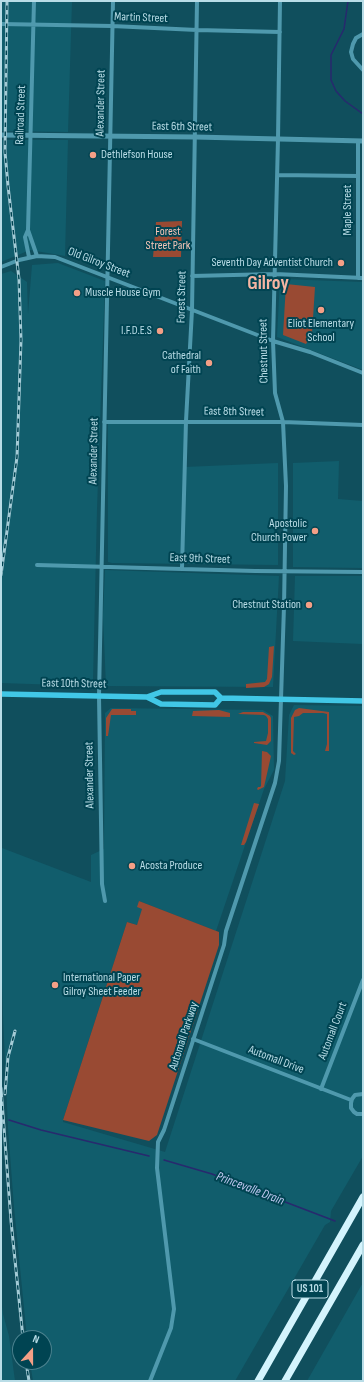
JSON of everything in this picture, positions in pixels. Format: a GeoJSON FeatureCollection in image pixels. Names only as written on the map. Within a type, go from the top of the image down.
{"type":"FeatureCollection","features":[{"type":"Feature","properties":{"kind":"highway","name":"US 101"},"geometry":{"type":"LineString","coordinates":[[258,1381],[363,1197]]}},
{"type":"Feature","properties":{"kind":"highway","name":"US 101"},"geometry":{"type":"LineString","coordinates":[[285,1381],[363,1245]]}},
{"type":"Feature","properties":{"kind":"main road","name":"East 10th Street"},"geometry":{"type":"LineString","coordinates":[[1,694],[147,697],[161,692],[215,692],[221,698],[363,701]]}},
{"type":"Feature","properties":{"kind":"main road","name":"East 10th Street"},"geometry":{"type":"LineString","coordinates":[[147,697],[161,704],[215,705],[221,698]]}},
{"type":"Feature","properties":{"kind":"street","name":"Railroad Street"},"geometry":{"type":"LineString","coordinates":[[29,257],[26,237],[28,230],[29,135],[34,1]]}},
{"type":"Feature","properties":{"kind":"street","name":"Alexander Street"},"geometry":{"type":"LineString","coordinates":[[105,901],[102,884],[99,696],[113,1]]}},
{"type":"Feature","properties":{"kind":"street","name":"Forest Street"},"geometry":{"type":"LineString","coordinates":[[182,568],[186,421],[192,310],[197,1]]}},
{"type":"Feature","properties":{"kind":"street","name":"Chestnut Street"},"geometry":{"type":"LineString","coordinates":[[280,1],[278,175],[273,340],[275,393],[283,422],[286,486],[281,699]]}},
{"type":"Feature","properties":{"kind":"street","name":"Martin Street"},"geometry":{"type":"LineString","coordinates":[[1,24],[280,32]]}},
{"type":"Feature","properties":{"kind":"street"},"geometry":{"type":"LineString","coordinates":[[363,34],[356,38],[351,52],[353,59],[363,70]]}},
{"type":"Feature","properties":{"kind":"street","name":"East 6th Street"},"geometry":{"type":"LineString","coordinates":[[1,135],[195,137],[360,142]]}},
{"type":"Feature","properties":{"kind":"street","name":"Maple Street"},"geometry":{"type":"LineString","coordinates":[[358,278],[358,176],[360,142]]}},
{"type":"Feature","properties":{"kind":"street"},"geometry":{"type":"LineString","coordinates":[[278,175],[358,176]]}},
{"type":"Feature","properties":{"kind":"street","name":"Railroad Street"},"geometry":{"type":"LineString","coordinates":[[28,230],[37,256]]}},
{"type":"Feature","properties":{"kind":"street","name":"Old Gilroy Street"},"geometry":{"type":"LineString","coordinates":[[1,267],[29,257],[55,257],[192,310],[310,352],[363,373]]}},
{"type":"Feature","properties":{"kind":"street"},"geometry":{"type":"LineString","coordinates":[[192,276],[275,274],[363,278]]}},
{"type":"Feature","properties":{"kind":"street","name":"East 8th Street"},"geometry":{"type":"LineString","coordinates":[[104,422],[283,422],[363,425]]}},
{"type":"Feature","properties":{"kind":"street","name":"East 9th Street"},"geometry":{"type":"LineString","coordinates":[[37,565],[255,571],[363,572]]}},
{"type":"Feature","properties":{"kind":"street","name":"Automall Parkway"},"geometry":{"type":"LineString","coordinates":[[150,1381],[172,1328],[174,1309],[157,1168],[158,1147],[224,945],[226,931],[277,775],[280,755],[281,699]]}},
{"type":"Feature","properties":{"kind":"street","name":"Automall Court"},"geometry":{"type":"LineString","coordinates":[[321,1089],[363,980]]}},
{"type":"Feature","properties":{"kind":"street","name":"Automall Drive"},"geometry":{"type":"LineString","coordinates":[[193,1039],[351,1100]]}},
{"type":"Feature","properties":{"kind":"street"},"geometry":{"type":"LineString","coordinates":[[363,1094],[355,1095],[351,1100],[351,1106],[354,1112],[357,1114],[363,1114]]}},
{"type":"Feature","properties":{"kind":"shaded area"},"geometry":{"type":"Polygon","coordinates":[[[1,1],[72,1],[68,132],[1,131],[1,1]]]}},
{"type":"Feature","properties":{"kind":"shaded area"},"geometry":{"type":"Polygon","coordinates":[[[1,140],[68,140],[65,256],[30,250],[1,262],[1,140]]]}},
{"type":"Feature","properties":{"kind":"shaded area"},"geometry":{"type":"Polygon","coordinates":[[[58,263],[105,281],[93,680],[90,686],[1,683],[1,274],[11,271],[27,282],[28,314],[32,265],[58,263]]]}},
{"type":"Feature","properties":{"kind":"shaded area","name":"Eliot Elementary School"},"geometry":{"type":"Polygon","coordinates":[[[280,279],[363,282],[363,370],[277,337],[280,279]]]}},
{"type":"Feature","properties":{"kind":"shaded area"},"geometry":{"type":"Polygon","coordinates":[[[108,423],[184,423],[185,467],[278,463],[278,565],[108,562],[108,423]]]}},
{"type":"Feature","properties":{"kind":"shaded area"},"geometry":{"type":"Polygon","coordinates":[[[339,461],[338,499],[363,501],[363,568],[293,567],[293,463],[339,461]]]}},
{"type":"Feature","properties":{"kind":"shaded area"},"geometry":{"type":"Polygon","coordinates":[[[105,570],[279,576],[273,687],[106,686],[103,616],[105,570]]]}},
{"type":"Feature","properties":{"kind":"shaded area"},"geometry":{"type":"Polygon","coordinates":[[[295,576],[362,576],[362,644],[293,641],[295,576]]]}},
{"type":"Feature","properties":{"kind":"shaded area"},"geometry":{"type":"Polygon","coordinates":[[[294,705],[363,706],[363,1156],[331,1211],[330,1222],[325,1225],[235,1381],[33,1381],[31,1370],[52,1370],[52,1330],[26,1330],[8,1128],[1,949],[2,848],[91,882],[91,855],[104,849],[105,713],[111,708],[263,710],[273,716],[274,770],[264,789],[216,931],[139,901],[143,909],[137,925],[127,922],[63,1120],[63,1122],[165,1152],[285,781],[289,715],[294,705]]]}},
{"type":"Feature","properties":{"kind":"shaded area"},"geometry":{"type":"Polygon","coordinates":[[[363,1283],[363,1381],[307,1381],[361,1286],[363,1283]]]}},
{"type":"Feature","properties":{"kind":"shaded area"},"geometry":{"type":"Polygon","coordinates":[[[1,1299],[3,1314],[9,1336],[12,1370],[14,1370],[15,1381],[1,1381],[1,1299]]]}},
{"type":"Feature","properties":{"kind":"green space","name":"Forest Street Park"},"geometry":{"type":"Polygon","coordinates":[[[182,221],[181,257],[153,257],[156,222],[182,221]]]}},
{"type":"Feature","properties":{"kind":"green space"},"geometry":{"type":"Polygon","coordinates":[[[286,284],[315,287],[312,334],[306,344],[283,335],[286,284]]]}},
{"type":"Feature","properties":{"kind":"green space"},"geometry":{"type":"Polygon","coordinates":[[[274,646],[272,677],[269,684],[264,687],[246,688],[246,684],[265,682],[267,679],[269,647],[274,646]]]}},
{"type":"Feature","properties":{"kind":"green space"},"geometry":{"type":"Polygon","coordinates":[[[299,708],[329,712],[329,751],[325,751],[327,744],[327,714],[303,713],[294,717],[293,751],[296,754],[294,755],[291,753],[291,718],[295,710],[299,708]]]}},
{"type":"Feature","properties":{"kind":"green space"},"geometry":{"type":"Polygon","coordinates":[[[112,709],[131,709],[131,711],[136,711],[136,715],[111,715],[108,736],[106,736],[106,718],[112,709]]]}},
{"type":"Feature","properties":{"kind":"green space"},"geometry":{"type":"Polygon","coordinates":[[[219,710],[230,713],[230,717],[192,716],[193,711],[219,710]]]}},
{"type":"Feature","properties":{"kind":"green space"},"geometry":{"type":"Polygon","coordinates":[[[243,712],[263,712],[270,716],[271,741],[267,745],[254,743],[266,741],[268,733],[268,719],[266,716],[238,714],[243,712]]]}},
{"type":"Feature","properties":{"kind":"green space"},"geometry":{"type":"Polygon","coordinates":[[[262,751],[267,752],[271,756],[264,787],[258,790],[258,787],[261,786],[262,751]]]}},
{"type":"Feature","properties":{"kind":"green space"},"geometry":{"type":"Polygon","coordinates":[[[254,803],[259,804],[246,842],[244,845],[241,845],[254,803]]]}},
{"type":"Feature","properties":{"kind":"green space"},"geometry":{"type":"Polygon","coordinates":[[[139,901],[219,932],[219,945],[157,1135],[149,1141],[63,1120],[127,922],[137,925],[142,909],[137,907],[139,901]]]}},
{"type":"Feature","properties":{"kind":"waterway"},"geometry":{"type":"LineString","coordinates":[[348,1],[344,29],[331,55],[331,80],[336,91],[345,101],[363,114]]}},
{"type":"Feature","properties":{"kind":"waterway","name":"Princevalle Drain"},"geometry":{"type":"LineString","coordinates":[[9,1120],[41,1130],[149,1156]]}},
{"type":"Feature","properties":{"kind":"waterway","name":"Princevalle Drain"},"geometry":{"type":"LineString","coordinates":[[164,1160],[212,1174],[335,1221]]}},
{"type":"Feature","properties":{"kind":"railway"},"geometry":{"type":"LineString","coordinates":[[1,575],[17,457],[21,340],[19,279],[5,152],[7,1]]}},
{"type":"Feature","properties":{"kind":"railway"},"geometry":{"type":"LineString","coordinates":[[5,1094],[8,1057],[15,1031]]}},
{"type":"Feature","properties":{"kind":"railway"},"geometry":{"type":"LineString","coordinates":[[1,1088],[11,1221],[22,1330]]}},
{"type":"Feature","properties":{"kind":"railway"},"geometry":{"type":"LineString","coordinates":[[27,1370],[29,1381]]}},
{"type":"Feature","properties":{"kind":"place","name":"Dethlefson House"},"geometry":{"type":"Point","coordinates":[93,155]}},
{"type":"Feature","properties":{"kind":"place","name":"Seventh Day Adventist Church"},"geometry":{"type":"Point","coordinates":[341,263]}},
{"type":"Feature","properties":{"kind":"place","name":"Muscle House Gym"},"geometry":{"type":"Point","coordinates":[77,293]}},
{"type":"Feature","properties":{"kind":"place","name":"Eliot Elementary School"},"geometry":{"type":"Point","coordinates":[321,310]}},
{"type":"Feature","properties":{"kind":"place","name":"I.F.D.E.S"},"geometry":{"type":"Point","coordinates":[160,331]}},
{"type":"Feature","properties":{"kind":"place","name":"Cathedral of Faith"},"geometry":{"type":"Point","coordinates":[209,363]}},
{"type":"Feature","properties":{"kind":"place","name":"Apostolic Church Power"},"geometry":{"type":"Point","coordinates":[315,531]}},
{"type":"Feature","properties":{"kind":"place","name":"Chestnut Station"},"geometry":{"type":"Point","coordinates":[309,605]}},
{"type":"Feature","properties":{"kind":"place","name":"Acosta Produce"},"geometry":{"type":"Point","coordinates":[132,866]}},
{"type":"Feature","properties":{"kind":"place","name":"International Paper Gilroy Sheet Feeder"},"geometry":{"type":"Point","coordinates":[55,985]}},
{"type":"Feature","properties":{"kind":"district","name":"Gilroy"},"geometry":{"type":"Point","coordinates":[268,284]}}]}
